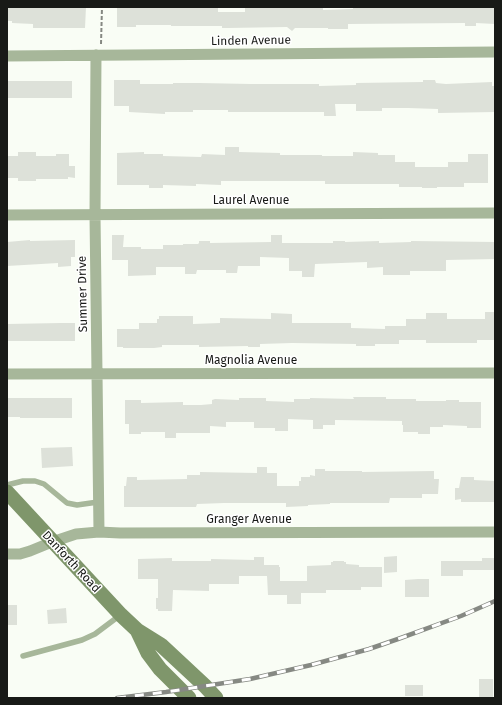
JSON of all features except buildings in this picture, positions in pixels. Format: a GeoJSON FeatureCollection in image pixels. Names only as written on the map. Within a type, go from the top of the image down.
{"type":"FeatureCollection","features":[{"type":"Feature","properties":{"kind":"main road","name":"Danforth Road"},"geometry":{"type":"LineString","coordinates":[[7,492],[121,615],[137,630],[161,645],[216,698]]}},
{"type":"Feature","properties":{"kind":"main road","name":"Danforth Road"},"geometry":{"type":"LineString","coordinates":[[137,630],[148,653],[160,670],[189,698]]}},
{"type":"Feature","properties":{"kind":"street","name":"Linden Avenue"},"geometry":{"type":"LineString","coordinates":[[7,56],[495,52]]}},
{"type":"Feature","properties":{"kind":"street","name":"Summer Drive"},"geometry":{"type":"LineString","coordinates":[[96,55],[95,215],[99,532]]}},
{"type":"Feature","properties":{"kind":"street","name":"Laurel Avenue"},"geometry":{"type":"LineString","coordinates":[[7,215],[495,213]]}},
{"type":"Feature","properties":{"kind":"street","name":"Magnolia Avenue"},"geometry":{"type":"LineString","coordinates":[[7,374],[495,373]]}},
{"type":"Feature","properties":{"kind":"street","name":"Granger Avenue"},"geometry":{"type":"LineString","coordinates":[[7,554],[20,554],[76,534],[99,532],[495,532]]}},
{"type":"Feature","properties":{"kind":"lane"},"geometry":{"type":"LineString","coordinates":[[7,485],[23,481],[35,481],[44,484],[68,503],[77,505],[98,502]]}},
{"type":"Feature","properties":{"kind":"lane"},"geometry":{"type":"LineString","coordinates":[[23,656],[82,640],[95,634],[121,615]]}},
{"type":"Feature","properties":{"kind":"path"},"geometry":{"type":"LineString","coordinates":[[96,55],[101,44],[102,7]]}},
{"type":"Feature","properties":{"kind":"railway"},"geometry":{"type":"LineString","coordinates":[[117,698],[250,679],[311,665],[369,649],[398,639],[461,616],[495,601]]}}]}
